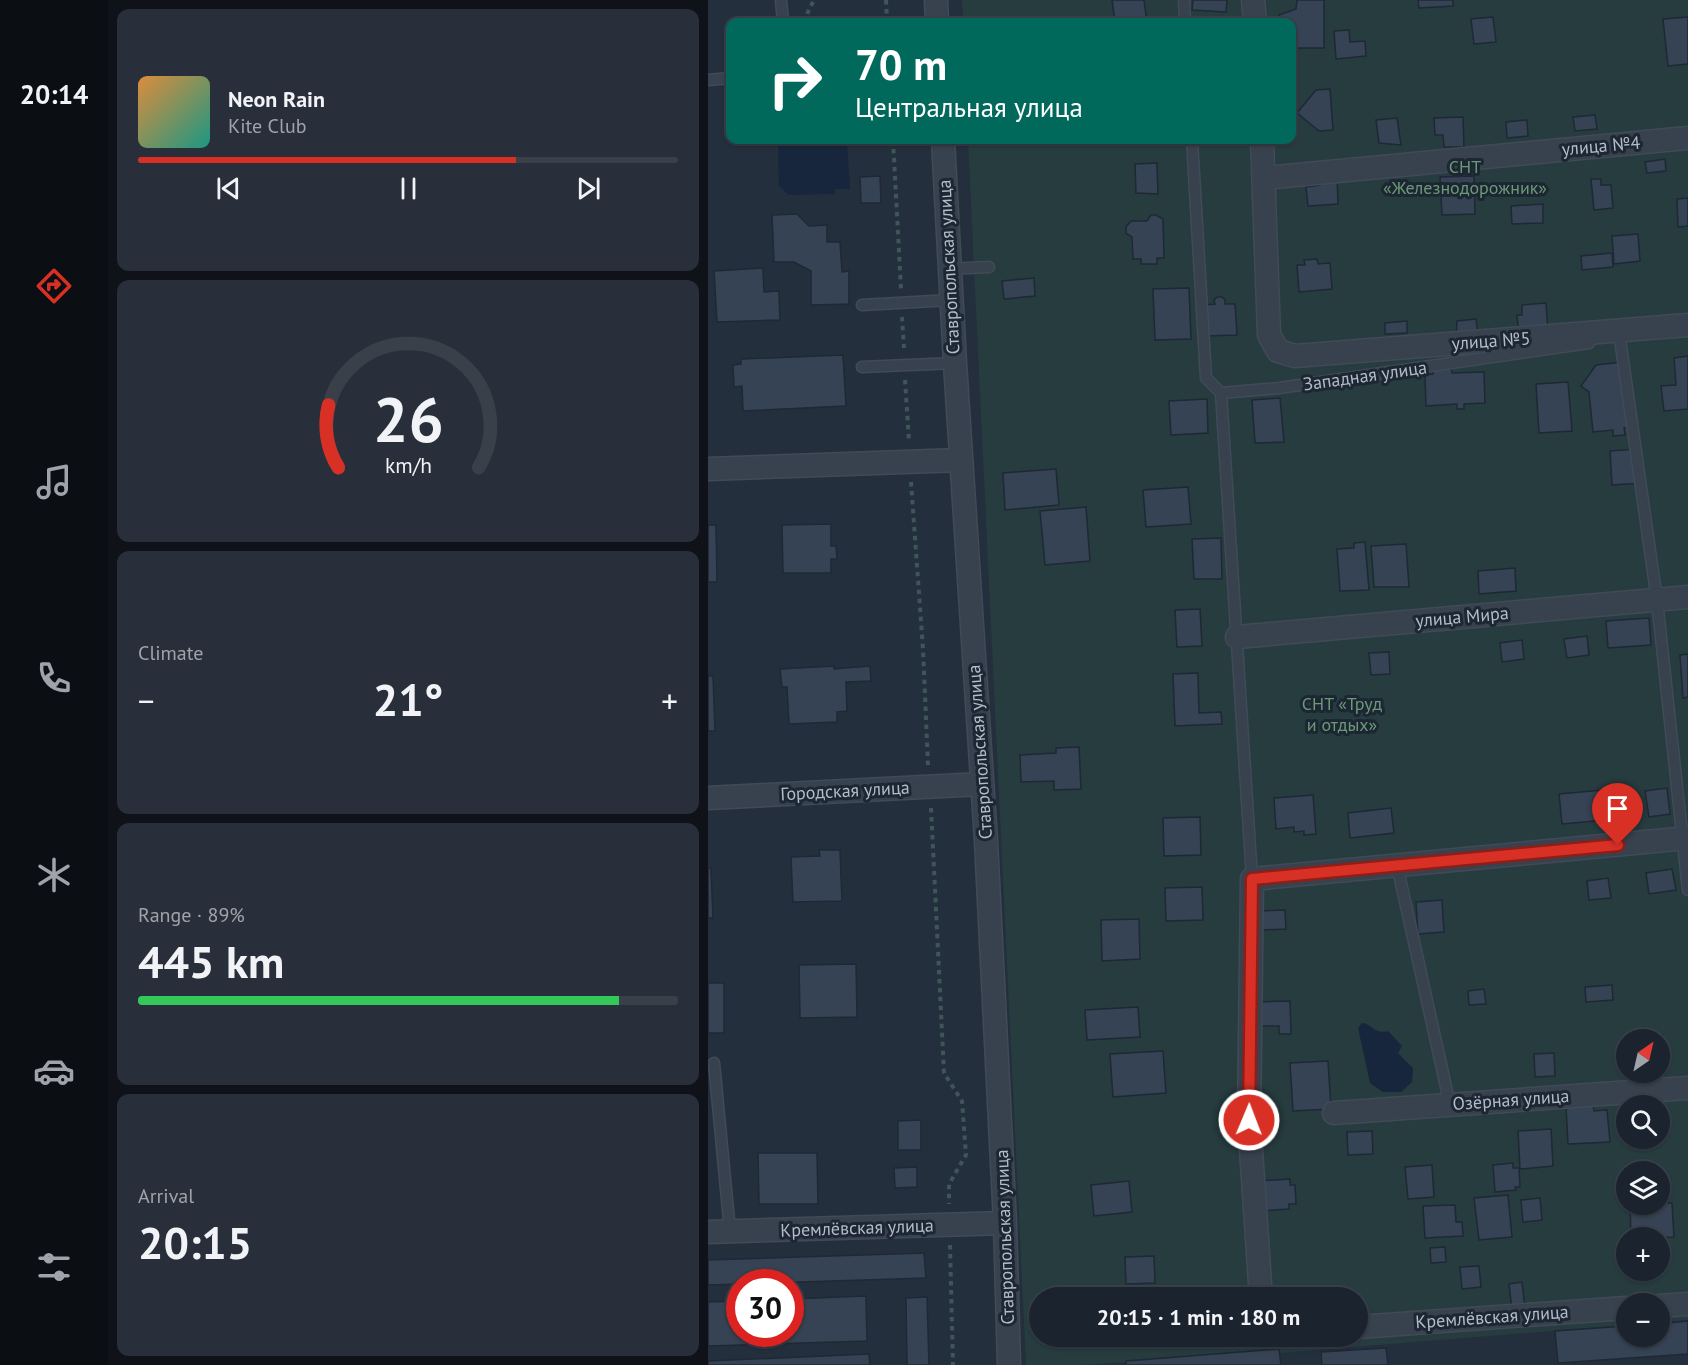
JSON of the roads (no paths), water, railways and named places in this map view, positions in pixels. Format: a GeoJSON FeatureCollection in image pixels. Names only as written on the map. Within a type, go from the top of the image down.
{"type":"FeatureCollection","features":[{"type":"Feature","properties":{"kind":"street"},"geometry":{"type":"LineString","coordinates":[[936,0],[937,18]]}},
{"type":"Feature","properties":{"kind":"street"},"geometry":{"type":"LineString","coordinates":[[1253,0],[1254,18]]}},
{"type":"Feature","properties":{"kind":"street","name":"улица №4"},"geometry":{"type":"LineString","coordinates":[[1264,178],[1688,138]]}},
{"type":"Feature","properties":{"kind":"street","name":"Ставропольская улица"},"geometry":{"type":"LineString","coordinates":[[943,144],[954,363],[982,784],[1005,1223],[1009,1365]]}},
{"type":"Feature","properties":{"kind":"street"},"geometry":{"type":"LineString","coordinates":[[1262,144],[1264,178]]}},
{"type":"Feature","properties":{"kind":"street","name":"улица №5"},"geometry":{"type":"LineString","coordinates":[[1264,178],[1269,336],[1278,351],[1295,356],[1688,325]]}},
{"type":"Feature","properties":{"kind":"street"},"geometry":{"type":"LineString","coordinates":[[708,469],[961,460]]}},
{"type":"Feature","properties":{"kind":"street","name":"улица Мира"},"geometry":{"type":"LineString","coordinates":[[1237,637],[1688,597]]}},
{"type":"Feature","properties":{"kind":"street","name":"Городская улица"},"geometry":{"type":"LineString","coordinates":[[708,798],[982,784]]}},
{"type":"Feature","properties":{"kind":"street"},"geometry":{"type":"LineString","coordinates":[[1259,1287],[1249,1120],[1252,879],[1686,839]]}},
{"type":"Feature","properties":{"kind":"street","name":"Озёрная улица"},"geometry":{"type":"LineString","coordinates":[[1334,1113],[1688,1088]]}},
{"type":"Feature","properties":{"kind":"street","name":"Кремлёвская улица"},"geometry":{"type":"LineString","coordinates":[[719,1232],[1005,1223]]}},
{"type":"Feature","properties":{"kind":"street"},"geometry":{"type":"LineString","coordinates":[[1670,1305],[1688,1304]]}},
{"type":"Feature","properties":{"kind":"street","name":"Кремлёвская улица"},"geometry":{"type":"LineString","coordinates":[[1368,1326],[1616,1309]]}},
{"type":"Feature","properties":{"kind":"lane"},"geometry":{"type":"LineString","coordinates":[[781,0],[783,18]]}},
{"type":"Feature","properties":{"kind":"lane"},"geometry":{"type":"LineString","coordinates":[[1184,0],[1185,18]]}},
{"type":"Feature","properties":{"kind":"lane"},"geometry":{"type":"LineString","coordinates":[[708,80],[726,78]]}},
{"type":"Feature","properties":{"kind":"lane"},"geometry":{"type":"LineString","coordinates":[[1192,144],[1206,378],[1221,393],[1252,879]]}},
{"type":"Feature","properties":{"kind":"lane"},"geometry":{"type":"LineString","coordinates":[[949,269],[989,267]]}},
{"type":"Feature","properties":{"kind":"lane"},"geometry":{"type":"LineString","coordinates":[[862,305],[951,300]]}},
{"type":"Feature","properties":{"kind":"lane","name":"Западная улица"},"geometry":{"type":"LineString","coordinates":[[1221,393],[1279,388],[1620,339],[1688,335]]}},
{"type":"Feature","properties":{"kind":"lane"},"geometry":{"type":"LineString","coordinates":[[1620,339],[1657,600],[1686,839],[1688,890]]}},
{"type":"Feature","properties":{"kind":"lane"},"geometry":{"type":"LineString","coordinates":[[862,367],[954,363]]}},
{"type":"Feature","properties":{"kind":"lane"},"geometry":{"type":"LineString","coordinates":[[1397,865],[1450,1105]]}},
{"type":"Feature","properties":{"kind":"lane"},"geometry":{"type":"LineString","coordinates":[[714,1062],[719,1232]]}},
{"type":"Feature","properties":{"kind":"water"},"geometry":{"type":"Polygon","coordinates":[[[847,144],[850,189],[835,189],[835,194],[789,195],[779,186],[778,145],[847,144]]]}},
{"type":"Feature","properties":{"kind":"water"},"geometry":{"type":"Polygon","coordinates":[[[1362,1023],[1380,1032],[1388,1031],[1402,1046],[1398,1053],[1413,1068],[1412,1082],[1401,1092],[1383,1092],[1370,1083],[1358,1028],[1362,1023]]]}},
{"type":"Feature","properties":{"kind":"park label","name":"СНТ «Железнодорожник»"},"geometry":{"type":"Point","coordinates":[1465,177]}},
{"type":"Feature","properties":{"kind":"park label","name":"СНТ «Труд и отдых»"},"geometry":{"type":"Point","coordinates":[1342,714]}}]}
